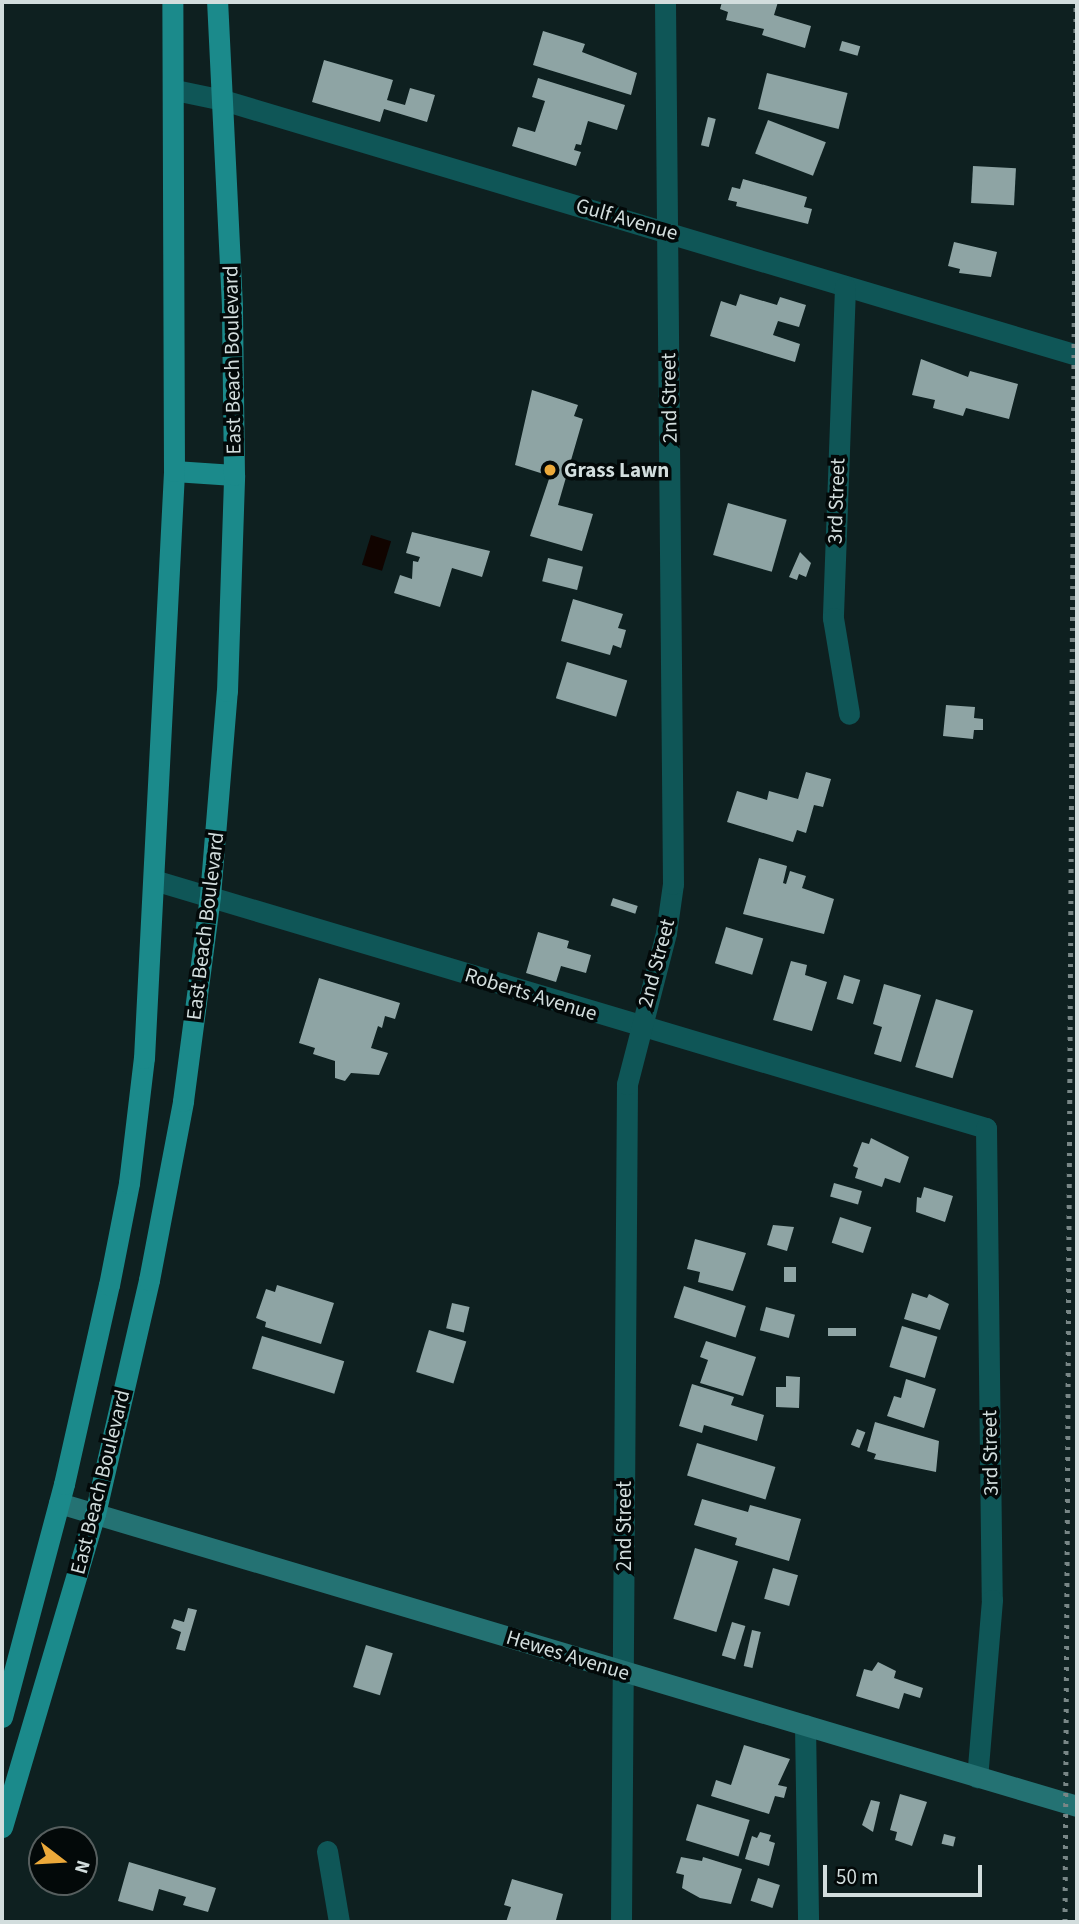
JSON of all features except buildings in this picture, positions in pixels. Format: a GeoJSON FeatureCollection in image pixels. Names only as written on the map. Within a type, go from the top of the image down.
{"type":"FeatureCollection","features":[{"type":"Feature","properties":{"kind":"main road","name":"East Beach Boulevard"},"geometry":{"type":"LineString","coordinates":[[2,1717],[59,1503],[129,1183],[144,1058],[156,881],[174,471],[175,90],[172,2]]}},
{"type":"Feature","properties":{"kind":"main road","name":"East Beach Boulevard"},"geometry":{"type":"LineString","coordinates":[[2,1827],[95,1514],[149,1280],[183,1101],[211,896],[227,691],[234,475],[218,2]]}},
{"type":"Feature","properties":{"kind":"main road"},"geometry":{"type":"LineString","coordinates":[[174,471],[234,475]]}},
{"type":"Feature","properties":{"kind":"main road","name":"Hewes Avenue"},"geometry":{"type":"LineString","coordinates":[[59,1503],[1077,1806]]}},
{"type":"Feature","properties":{"kind":"street","name":"2nd Street"},"geometry":{"type":"LineString","coordinates":[[621,1922],[625,1109],[638,1026],[666,933],[673,884],[665,2]]}},
{"type":"Feature","properties":{"kind":"street","name":"Gulf Avenue"},"geometry":{"type":"LineString","coordinates":[[175,90],[223,100],[1077,355]]}},
{"type":"Feature","properties":{"kind":"street","name":"3rd Street"},"geometry":{"type":"LineString","coordinates":[[845,287],[833,618],[849,714]]}},
{"type":"Feature","properties":{"kind":"street","name":"Roberts Avenue"},"geometry":{"type":"LineString","coordinates":[[156,881],[986,1128]]}},
{"type":"Feature","properties":{"kind":"street","name":"3rd Street"},"geometry":{"type":"LineString","coordinates":[[977,1777],[992,1600],[986,1128]]}},
{"type":"Feature","properties":{"kind":"street"},"geometry":{"type":"LineString","coordinates":[[805,1725],[807,1922]]}},
{"type":"Feature","properties":{"kind":"street"},"geometry":{"type":"LineString","coordinates":[[327,1851],[339,1922]]}},
{"type":"Feature","properties":{"kind":"shaded area"},"geometry":{"type":"Polygon","coordinates":[[[371,535],[391,541],[382,571],[362,565],[371,535]]]}},
{"type":"Feature","properties":{"kind":"railway"},"geometry":{"type":"LineString","coordinates":[[1065,1922],[1076,2]]}},
{"type":"Feature","properties":{"kind":"place","name":"Grass Lawn"},"geometry":{"type":"Point","coordinates":[550,470]}}]}
